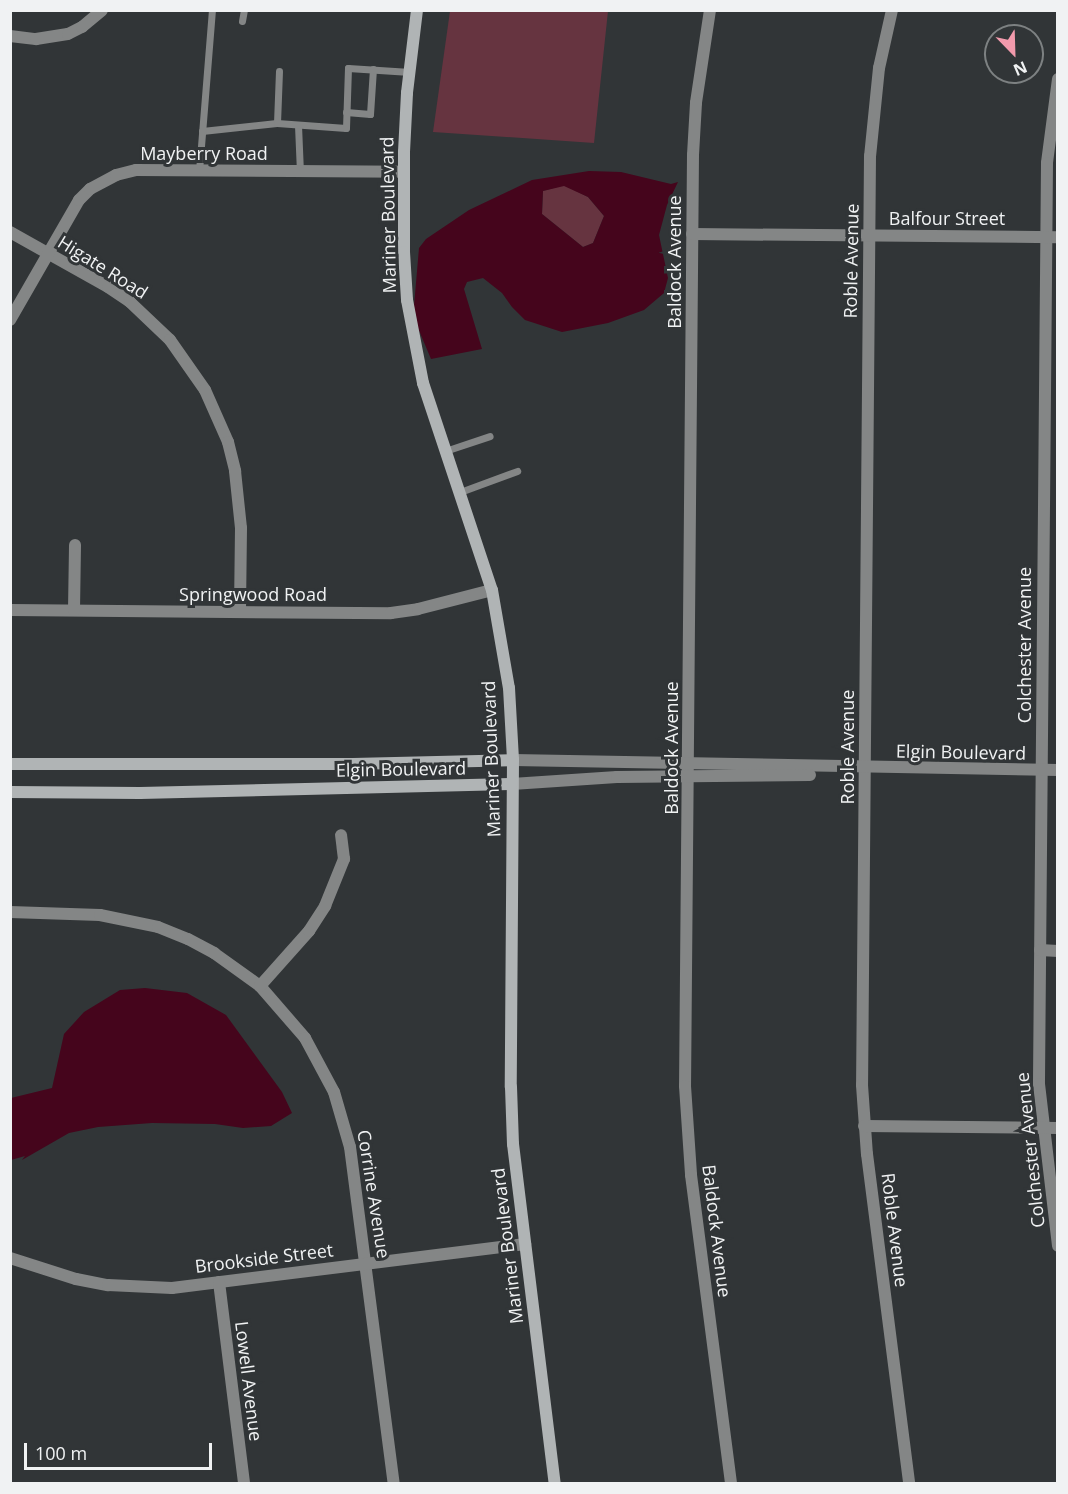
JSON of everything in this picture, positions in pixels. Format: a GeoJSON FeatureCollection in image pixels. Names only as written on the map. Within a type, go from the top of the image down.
{"type":"FeatureCollection","features":[{"type":"Feature","properties":{"kind":"main road","name":"Mariner Boulevard"},"geometry":{"type":"LineString","coordinates":[[417,10],[410,72],[404,172],[404,252],[408,310],[423,383],[492,590],[509,688],[513,760],[511,1087],[513,1144],[555,1484]]}},
{"type":"Feature","properties":{"kind":"main road","name":"Elgin Boulevard"},"geometry":{"type":"LineString","coordinates":[[10,764],[353,764],[513,760]]}},
{"type":"Feature","properties":{"kind":"main road","name":"Elgin Boulevard"},"geometry":{"type":"LineString","coordinates":[[10,792],[140,793],[512,784]]}},
{"type":"Feature","properties":{"kind":"street"},"geometry":{"type":"LineString","coordinates":[[10,36],[36,39],[68,34],[82,27],[102,10]]}},
{"type":"Feature","properties":{"kind":"street","name":"Baldock Avenue"},"geometry":{"type":"LineString","coordinates":[[710,10],[696,103],[692,234],[685,1086],[688,1141],[731,1484]]}},
{"type":"Feature","properties":{"kind":"street","name":"Roble Avenue"},"geometry":{"type":"LineString","coordinates":[[892,10],[879,68],[873,116],[869,235],[862,1074],[864,1126],[909,1484]]}},
{"type":"Feature","properties":{"kind":"street","name":"Colchester Avenue"},"geometry":{"type":"LineString","coordinates":[[1058,79],[1047,163],[1052,237],[1041,770],[1039,1084],[1042,1128],[1058,1246]]}},
{"type":"Feature","properties":{"kind":"street","name":"Mayberry Road"},"geometry":{"type":"LineString","coordinates":[[10,320],[79,200],[103,180],[136,170],[404,172]]}},
{"type":"Feature","properties":{"kind":"street","name":"Higate Road"},"geometry":{"type":"LineString","coordinates":[[10,232],[108,286],[151,320],[182,355],[205,390],[228,442],[235,471],[240,519],[240,612]]}},
{"type":"Feature","properties":{"kind":"street","name":"Balfour Street"},"geometry":{"type":"LineString","coordinates":[[692,234],[1052,237]]}},
{"type":"Feature","properties":{"kind":"street"},"geometry":{"type":"LineString","coordinates":[[74,610],[75,545]]}},
{"type":"Feature","properties":{"kind":"street","name":"Springwood Road"},"geometry":{"type":"LineString","coordinates":[[10,610],[391,613],[418,609],[492,590]]}},
{"type":"Feature","properties":{"kind":"street","name":"Elgin Boulevard"},"geometry":{"type":"LineString","coordinates":[[513,760],[689,769],[1058,770]]}},
{"type":"Feature","properties":{"kind":"street","name":"Elgin Boulevard"},"geometry":{"type":"LineString","coordinates":[[512,784],[689,769]]}},
{"type":"Feature","properties":{"kind":"street"},"geometry":{"type":"LineString","coordinates":[[260,986],[309,931],[325,906],[344,859],[341,835]]}},
{"type":"Feature","properties":{"kind":"street","name":"Corrine Avenue"},"geometry":{"type":"LineString","coordinates":[[10,912],[100,915],[158,927],[214,953],[260,986],[305,1038],[334,1092],[350,1147],[394,1484]]}},
{"type":"Feature","properties":{"kind":"street"},"geometry":{"type":"LineString","coordinates":[[1040,950],[1058,951]]}},
{"type":"Feature","properties":{"kind":"street"},"geometry":{"type":"LineString","coordinates":[[864,1126],[1058,1128]]}},
{"type":"Feature","properties":{"kind":"street","name":"Brookside Street"},"geometry":{"type":"LineString","coordinates":[[10,1258],[76,1279],[108,1285],[172,1288],[525,1244]]}},
{"type":"Feature","properties":{"kind":"street","name":"Lowell Avenue"},"geometry":{"type":"LineString","coordinates":[[219,1282],[244,1484]]}},
{"type":"Feature","properties":{"kind":"lane"},"geometry":{"type":"LineString","coordinates":[[199,171],[212,10]]}},
{"type":"Feature","properties":{"kind":"lane"},"geometry":{"type":"LineString","coordinates":[[242,21],[244,10]]}},
{"type":"Feature","properties":{"kind":"lane"},"geometry":{"type":"LineString","coordinates":[[202,131],[277,123],[346,128],[346,112],[351,97],[348,68],[410,72]]}},
{"type":"Feature","properties":{"kind":"lane"},"geometry":{"type":"LineString","coordinates":[[346,112],[370,114],[369,99],[373,69]]}},
{"type":"Feature","properties":{"kind":"lane"},"geometry":{"type":"LineString","coordinates":[[277,123],[279,71]]}},
{"type":"Feature","properties":{"kind":"lane"},"geometry":{"type":"LineString","coordinates":[[298,124],[300,172]]}},
{"type":"Feature","properties":{"kind":"lane"},"geometry":{"type":"LineString","coordinates":[[445,451],[490,435]]}},
{"type":"Feature","properties":{"kind":"lane"},"geometry":{"type":"LineString","coordinates":[[460,492],[517,471]]}},
{"type":"Feature","properties":{"kind":"shaded area"},"geometry":{"type":"Polygon","coordinates":[[[450,11],[608,11],[594,143],[433,132],[450,11]]]}},
{"type":"Feature","properties":{"kind":"shaded area"},"geometry":{"type":"Polygon","coordinates":[[[589,171],[621,172],[671,184],[678,182],[667,205],[659,235],[668,278],[664,293],[644,310],[608,323],[562,332],[525,320],[502,293],[483,278],[467,282],[464,289],[482,349],[431,359],[418,328],[414,306],[419,248],[426,239],[469,210],[532,180],[589,171]],[[564,186],[543,191],[542,214],[583,247],[593,243],[604,216],[588,197],[564,186]]]}},
{"type":"Feature","properties":{"kind":"shaded area"},"geometry":{"type":"Polygon","coordinates":[[[564,185],[588,197],[604,216],[593,243],[583,247],[542,214],[543,191],[564,185]]]}},
{"type":"Feature","properties":{"kind":"shaded area"},"geometry":{"type":"Polygon","coordinates":[[[145,988],[187,993],[226,1015],[282,1092],[292,1113],[271,1126],[243,1128],[215,1124],[152,1123],[98,1127],[69,1133],[22,1160],[25,1156],[11,1160],[11,1098],[52,1088],[64,1034],[84,1012],[120,990],[145,988]]]}}]}
